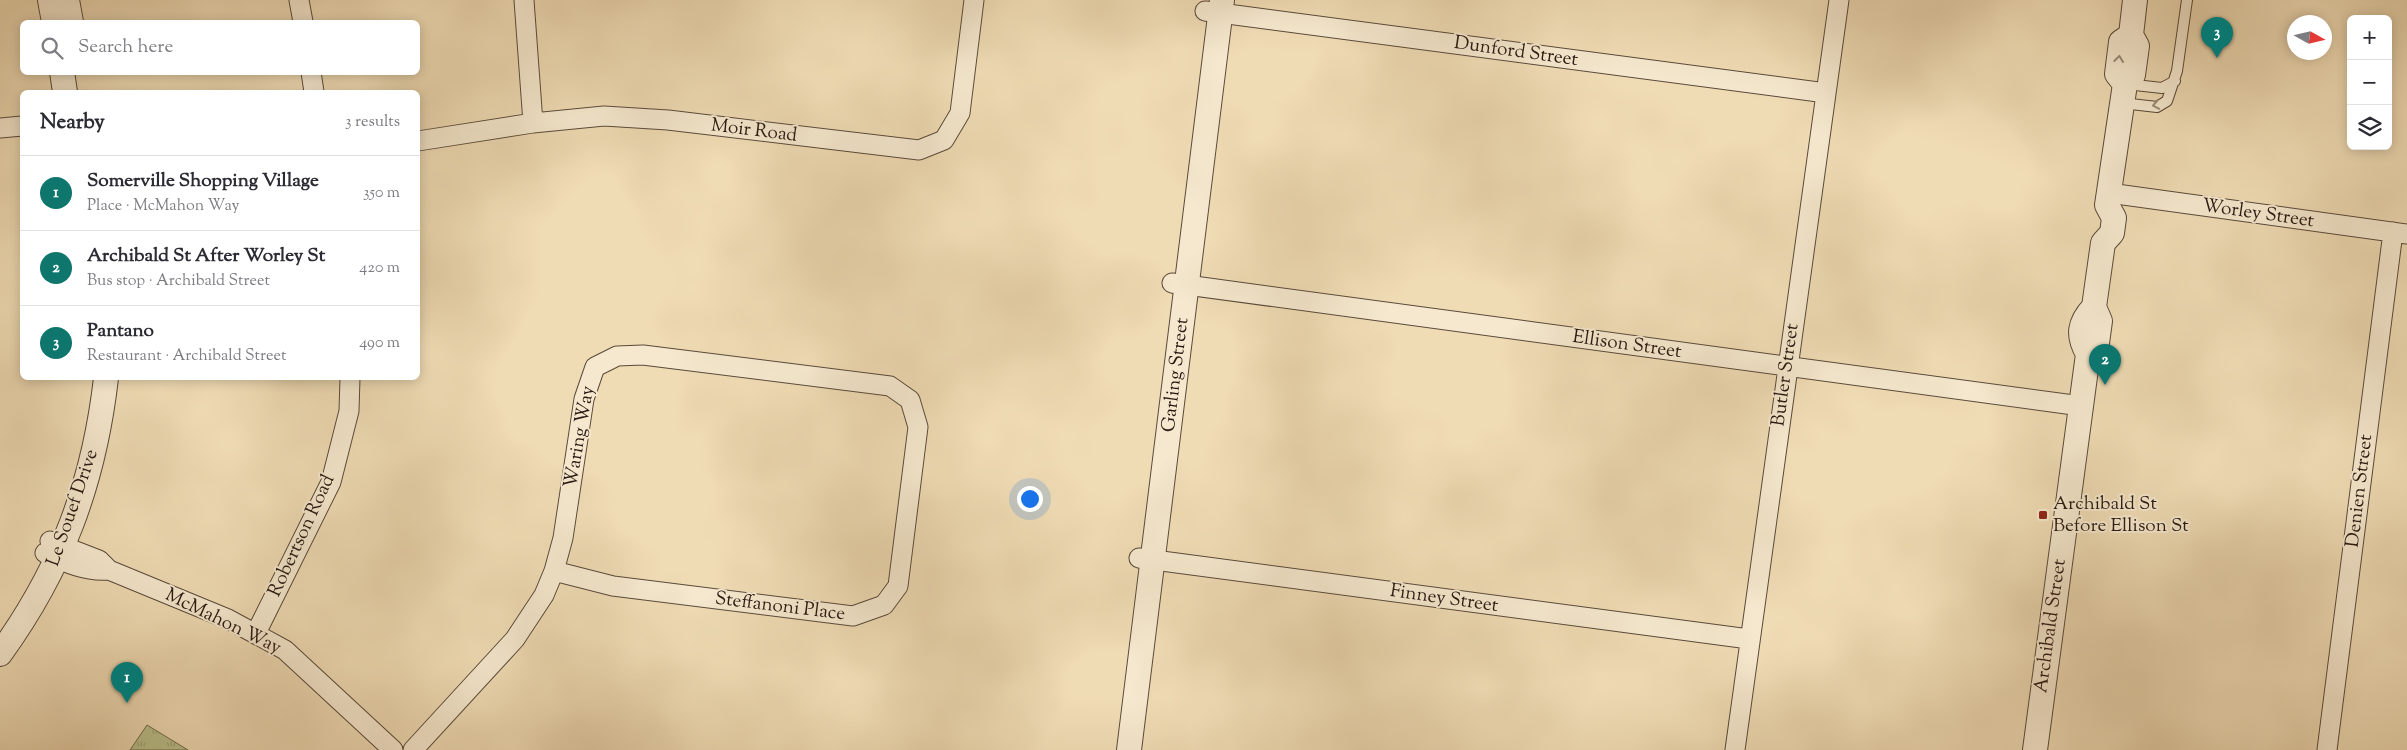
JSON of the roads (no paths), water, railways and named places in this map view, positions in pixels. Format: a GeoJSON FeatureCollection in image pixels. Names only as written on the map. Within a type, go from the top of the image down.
{"type":"FeatureCollection","features":[{"type":"Feature","properties":{"kind":"street"},"geometry":{"type":"LineString","coordinates":[[50,0],[54,20]]}},
{"type":"Feature","properties":{"kind":"street"},"geometry":{"type":"LineString","coordinates":[[67,0],[71,20]]}},
{"type":"Feature","properties":{"kind":"street"},"geometry":{"type":"LineString","coordinates":[[299,0],[303,20]]}},
{"type":"Feature","properties":{"kind":"street"},"geometry":{"type":"LineString","coordinates":[[524,0],[533,123]]}},
{"type":"Feature","properties":{"kind":"street","name":"Moir Road"},"geometry":{"type":"LineString","coordinates":[[420,141],[533,123],[604,116],[668,120],[919,150],[944,140],[960,113],[974,0]]}},
{"type":"Feature","properties":{"kind":"street","name":"Butler Street"},"geometry":{"type":"LineString","coordinates":[[1735,750],[1839,0]]}},
{"type":"Feature","properties":{"kind":"street","name":"Archibald Street"},"geometry":{"type":"LineString","coordinates":[[2035,750],[2088,354],[2097,343],[2100,321],[2094,307],[2103,243],[2112,233],[2114,218],[2108,199],[2124,94],[2133,75],[2137,46],[2131,34],[2135,0]]}},
{"type":"Feature","properties":{"kind":"street","name":"Dunford Street"},"geometry":{"type":"LineString","coordinates":[[1213,6],[1826,93]]}},
{"type":"Feature","properties":{"kind":"street","name":"Garling Street"},"geometry":{"type":"LineString","coordinates":[[1116,750],[1146,559],[1213,6]]}},
{"type":"Feature","properties":{"kind":"street"},"geometry":{"type":"LineString","coordinates":[[62,75],[65,90]]}},
{"type":"Feature","properties":{"kind":"street"},"geometry":{"type":"LineString","coordinates":[[78,75],[81,90]]}},
{"type":"Feature","properties":{"kind":"street"},"geometry":{"type":"LineString","coordinates":[[311,75],[314,90]]}},
{"type":"Feature","properties":{"kind":"street"},"geometry":{"type":"LineString","coordinates":[[0,128],[20,126]]}},
{"type":"Feature","properties":{"kind":"street","name":"Worley Street"},"geometry":{"type":"LineString","coordinates":[[2108,199],[2400,233]]}},
{"type":"Feature","properties":{"kind":"street","name":"Denien Street"},"geometry":{"type":"LineString","coordinates":[[2327,750],[2400,233]]}},
{"type":"Feature","properties":{"kind":"street","name":"Ellison Street"},"geometry":{"type":"LineString","coordinates":[[1180,284],[2081,406]]}},
{"type":"Feature","properties":{"kind":"street","name":"Waring Way"},"geometry":{"type":"LineString","coordinates":[[414,750],[515,638],[544,595],[554,572],[563,538],[584,399],[595,367],[617,356],[643,355],[890,386],[910,400]]}},
{"type":"Feature","properties":{"kind":"street","name":"Le Souef Drive"},"geometry":{"type":"LineString","coordinates":[[0,632],[54,550],[81,448],[93,380]]}},
{"type":"Feature","properties":{"kind":"street","name":"Le Souef Drive"},"geometry":{"type":"LineString","coordinates":[[0,654],[36,602],[54,550],[92,458],[103,407],[106,380]]}},
{"type":"Feature","properties":{"kind":"street","name":"Robertson Road"},"geometry":{"type":"LineString","coordinates":[[256,633],[331,482],[349,411],[350,380]]}},
{"type":"Feature","properties":{"kind":"street","name":"Steffanoni Place"},"geometry":{"type":"LineString","coordinates":[[554,572],[613,586],[853,616],[884,605],[898,586],[918,427],[910,400]]}},
{"type":"Feature","properties":{"kind":"street","name":"McMahon Way"},"geometry":{"type":"LineString","coordinates":[[54,550],[99,560],[109,570],[256,633],[285,650],[393,750]]}},
{"type":"Feature","properties":{"kind":"street","name":"Garling Street"},"geometry":{"type":"LineString","coordinates":[[1129,750],[1146,559]]}},
{"type":"Feature","properties":{"kind":"street","name":"Finney Street"},"geometry":{"type":"LineString","coordinates":[[1146,559],[1749,639]]}},
{"type":"Feature","properties":{"kind":"lane"},"geometry":{"type":"LineString","coordinates":[[2124,94],[2157,106],[2167,101],[2175,81],[2187,0]]}},
{"type":"Feature","properties":{"kind":"lane"},"geometry":{"type":"LineString","coordinates":[[2124,94],[2162,88],[2175,81]]}},
{"type":"Feature","properties":{"kind":"place","name":"Pantano"},"geometry":{"type":"Point","coordinates":[2217,58]}},
{"type":"Feature","properties":{"kind":"place","name":"Archibald St After Worley St"},"geometry":{"type":"Point","coordinates":[2105,385]}},
{"type":"Feature","properties":{"kind":"place","name":"Archibald St Before Ellison St"},"geometry":{"type":"Point","coordinates":[2043,515]}},
{"type":"Feature","properties":{"kind":"place","name":"Somerville Shopping Village"},"geometry":{"type":"Point","coordinates":[127,703]}}]}
